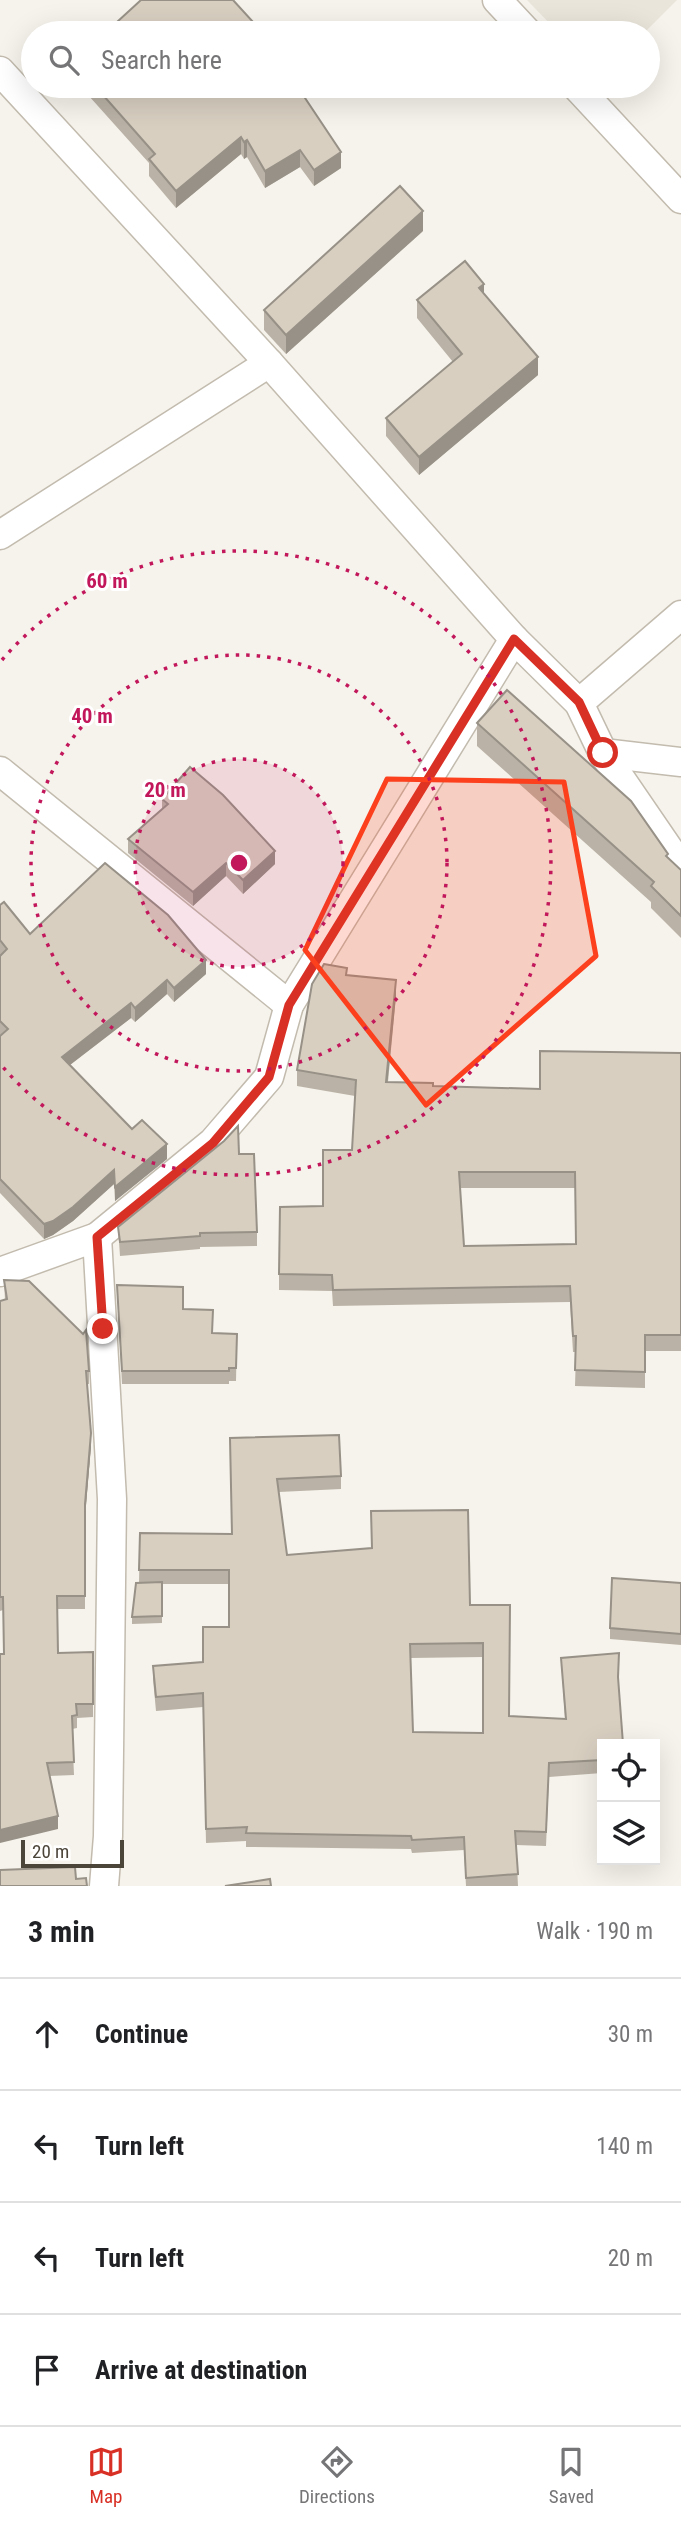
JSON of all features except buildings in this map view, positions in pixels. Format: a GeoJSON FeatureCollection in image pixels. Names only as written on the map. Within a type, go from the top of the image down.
{"type":"FeatureCollection","features":[{"type":"Feature","properties":{"kind":"street"},"geometry":{"type":"LineString","coordinates":[[497,0],[517,21]]}},
{"type":"Feature","properties":{"kind":"street"},"geometry":{"type":"LineString","coordinates":[[0,71],[21,94]]}},
{"type":"Feature","properties":{"kind":"street"},"geometry":{"type":"LineString","coordinates":[[25,98],[269,363],[514,639],[579,702],[603,753],[681,867]]}},
{"type":"Feature","properties":{"kind":"street"},"geometry":{"type":"LineString","coordinates":[[587,98],[681,199]]}},
{"type":"Feature","properties":{"kind":"street"},"geometry":{"type":"LineString","coordinates":[[0,535],[269,363]]}},
{"type":"Feature","properties":{"kind":"street"},"geometry":{"type":"LineString","coordinates":[[579,702],[681,615]]}},
{"type":"Feature","properties":{"kind":"street"},"geometry":{"type":"LineString","coordinates":[[0,1272],[97,1237],[213,1143],[269,1077],[289,1005],[514,639]]}},
{"type":"Feature","properties":{"kind":"street"},"geometry":{"type":"LineString","coordinates":[[603,753],[681,762]]}},
{"type":"Feature","properties":{"kind":"street"},"geometry":{"type":"LineString","coordinates":[[0,771],[289,1005]]}},
{"type":"Feature","properties":{"kind":"street"},"geometry":{"type":"LineString","coordinates":[[97,1237],[112,1499],[108,1836],[104,1886]]}},
{"type":"Feature","properties":{"kind":"highlighted area"},"geometry":{"type":"Polygon","coordinates":[[[387,779],[564,782],[596,956],[426,1105],[305,950],[387,779]]]}},
{"type":"Feature","properties":{"kind":"shaded area"},"geometry":{"type":"Polygon","coordinates":[[[527,0],[677,0],[656,21],[547,21],[527,0]]]}},
{"type":"Feature","properties":{"kind":"route"},"geometry":{"type":"LineString","coordinates":[[103,1329],[97,1237],[213,1143],[269,1077],[289,1005],[514,639],[579,702],[603,753]]}}]}
